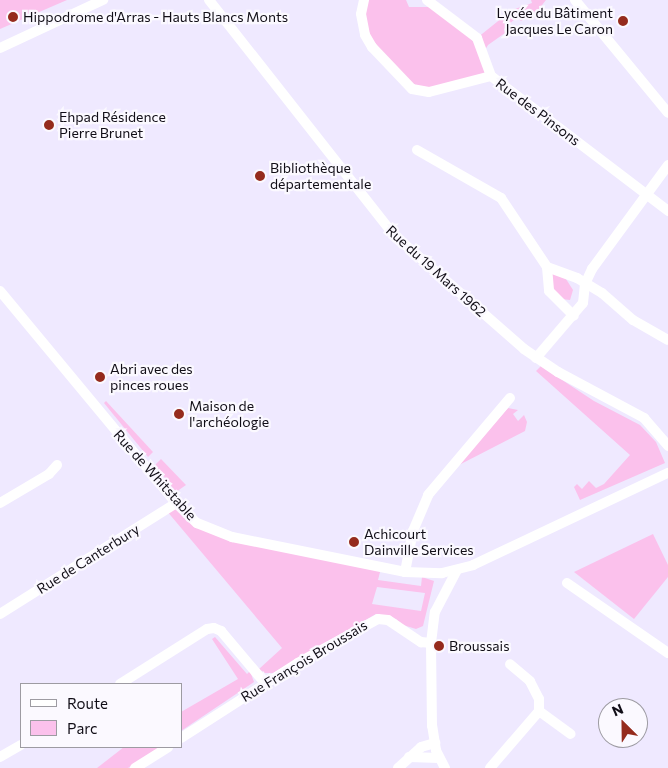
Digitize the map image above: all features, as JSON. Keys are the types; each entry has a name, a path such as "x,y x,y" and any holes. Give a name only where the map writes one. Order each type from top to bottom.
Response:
{"street":[{"path":"0,48 103,0"},
{"name":"Rue du 19 Mars 1962","path":"209,0 390,231 536,358 644,418 668,446"},
{"path":"364,0 361,14 365,35 372,47 412,89 421,93 449,88 491,76"},
{"name":"Rue des Pinsons","path":"426,0 476,38 491,76 668,211"},
{"path":"575,0 668,113"},
{"path":"417,150 501,198 547,267 548,291 574,316"},
{"path":"536,358 574,316 583,303 586,284 618,232 668,165"},
{"path":"547,267 602,293 640,325 667,340"},
{"name":"Rue de Whitstable","path":"0,291 176,503 197,522 232,537 405,572 457,570"},
{"path":"405,572 413,531 428,495 510,398"},
{"path":"0,503 49,474 57,465"},
{"path":"445,768 439,758 435,743 431,643 435,612 457,570 668,473"},
{"name":"Rue de Canterbury","path":"0,614 176,503"},
{"path":"567,583 668,653"},
{"name":"Rue François Broussais","path":"182,737 265,683 378,619 388,620 421,642 431,643"},
{"path":"122,683 207,629 214,628 221,631 265,683"},
{"path":"490,768 539,711 538,700 530,681 510,664"},
{"path":"539,711 570,734"},
{"path":"398,768 409,757 435,743"},
{"path":"2,754 20,745"},
{"path":"135,768 166,748"},
{"path":"409,757 439,758"}],"green space":[{"name":"Hippodrome d'Arras - Hauts Blancs Monts","path":"0,0 67,0 0,29"},
{"path":"364,0 406,0 409,7 434,7 477,38 512,10 532,3 531,0 546,0 535,14 521,21 517,17 504,29 505,33 488,45 482,55 491,76 421,93 365,35"},
{"path":"553,273 566,279 573,290 570,300 561,299 551,289 550,275"},
{"path":"541,366 594,401 640,425 656,442 665,463 580,500 574,487 577,484 582,489 589,481 596,488 604,484 630,455 536,371"},
{"path":"106,401 153,452 148,457 104,403"},
{"path":"508,408 518,410 513,414 518,421 524,415 527,422 525,431 457,466"},
{"path":"161,459 186,485 176,492 155,465"},
{"path":"176,503 217,532 381,568 378,580 421,586 422,577 434,581 423,626 416,629 403,625 396,619 376,614 273,673 265,673 259,669 282,648 166,510","holes":["377,587 425,593 421,611 372,604"]},
{"path":"653,534 668,565 668,577 634,619 574,572"},
{"path":"215,637 247,674 250,671 254,682 182,730 182,711 238,679 212,639"},
{"path":"123,748 158,748 128,768 97,768"}],"place":[{"name":"Hippodrome d'Arras - Hauts Blancs Monts","path":"13,17"},
{"name":"Lycée du Bâtiment Jacques Le Caron","path":"623,21"},
{"name":"Ehpad Résidence Pierre Brunet","path":"49,125"},
{"name":"Bibliothèque départementale","path":"260,176"},
{"name":"Abri avec des pinces roues","path":"100,377"},
{"name":"Maison de l'archéologie","path":"179,414"},
{"name":"Achicourt Dainville Services","path":"354,542"},
{"name":"Broussais","path":"439,646"}]}
